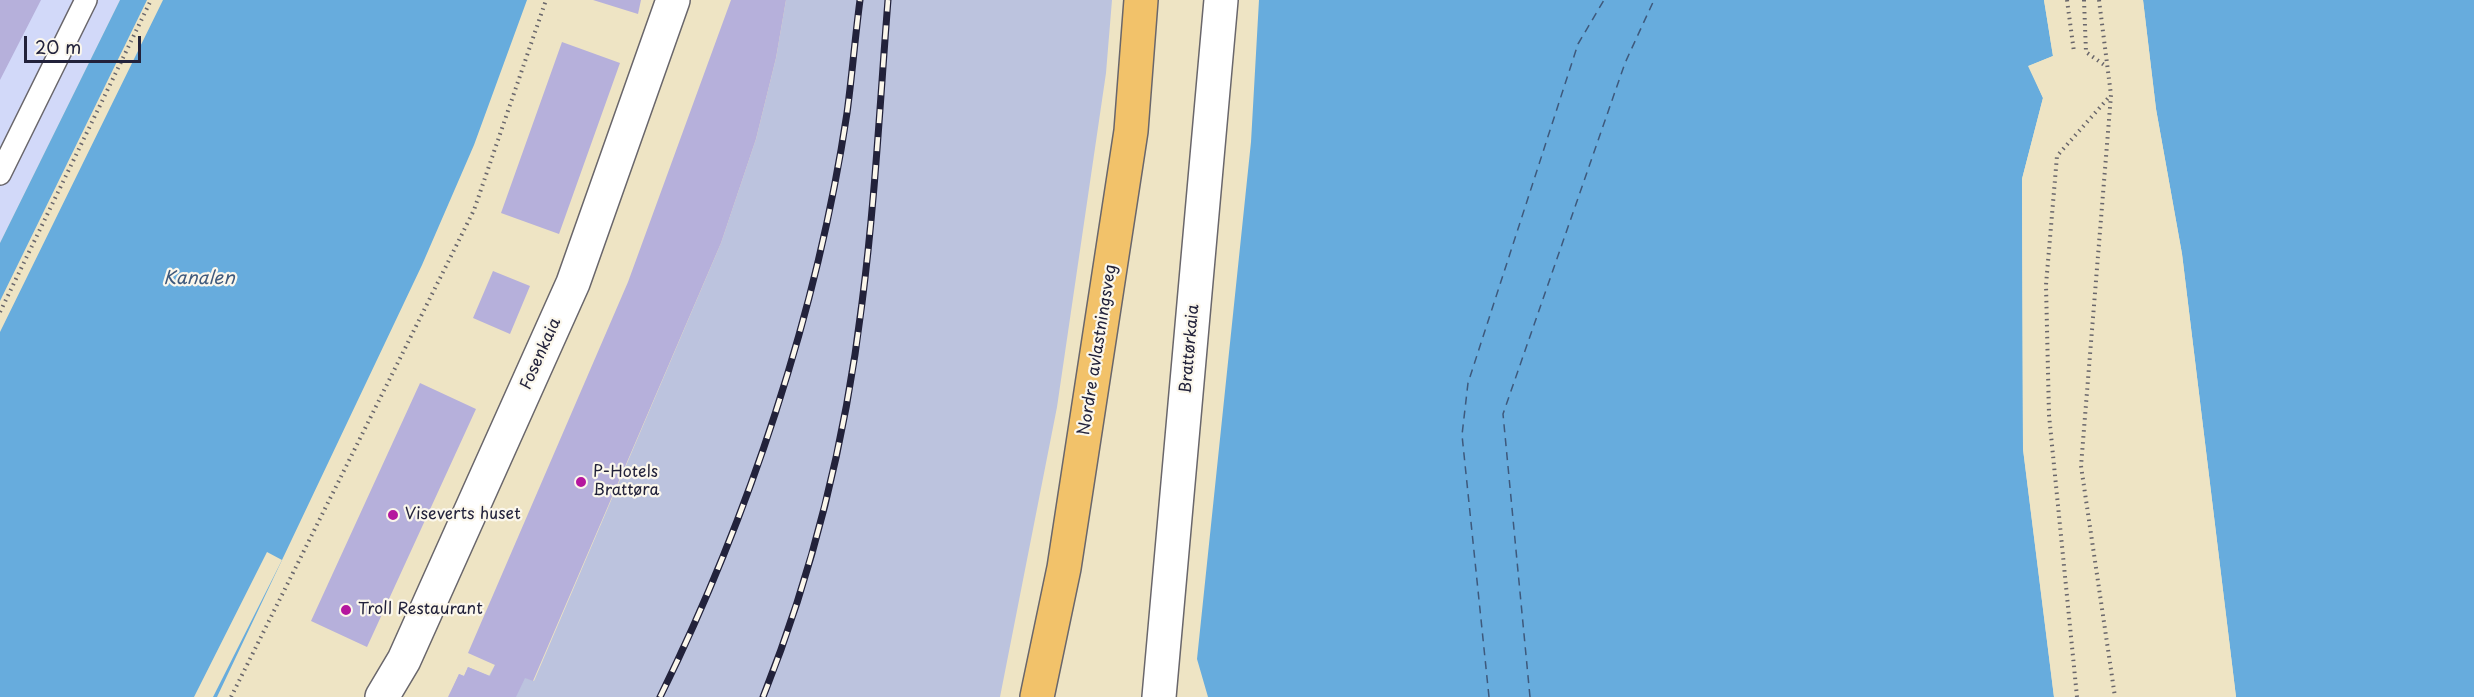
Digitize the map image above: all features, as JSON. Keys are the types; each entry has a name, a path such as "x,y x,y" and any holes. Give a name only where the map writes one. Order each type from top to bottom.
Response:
{"highway":[{"name":"Nordre avlastningsveg","path":"1037,697 1064,568 1131,131 1142,0"}],"street":[{"name":"Fosenkaia","path":"382,697 404,660 573,283 673,0"},
{"name":"Brattørkaia","path":"1159,697 1221,0"}],"lane":[{"path":"0,174 86,0"}],"path":[{"path":"0,312 151,0"},
{"path":"237,697 231,695 474,210 546,0"},
{"path":"2067,0 2074,52"},
{"path":"2084,0 2086,52 2107,67"},
{"path":"2099,0 2111,95 2082,466 2115,697"},
{"path":"2077,697 2049,415 2046,285 2056,156 2111,95"}],"shaded area":[{"path":"0,0 120,0 0,243"},
{"path":"786,0 1112,0 1106,73 1057,407 1000,697 449,697 459,674 464,676 468,667 489,676 495,665 534,681 721,243 756,139 776,58"}],"water":[{"name":"Kanalen","path":"120,0 527,0 474,145 422,265 217,697 0,697 0,243"},
{"path":"1259,0 2044,0 2053,56 2029,66 2043,98 2022,179 2023,449 2054,697 1208,697 1197,659 1251,142"},
{"path":"2143,0 2474,0 2474,697 2236,697 2182,254 2156,109"}],"pier":[{"path":"147,0 163,0 0,332 0,301"},
{"path":"2044,0 2047,0 2056,56 2032,67 2046,98 2025,179 2026,449 2057,697 2054,697 2023,449 2022,179 2043,98 2028,66 2053,56"},
{"path":"2140,0 2143,0 2156,109 2182,254 2236,697 2233,697 2179,255 2153,110"},
{"path":"267,552 282,560 213,697 194,697"}],"building":[{"path":"0,0 41,0 0,80"},
{"path":"593,0 641,0 638,14"},
{"name":"P-Hotels Brattøra","path":"731,0 786,0 776,58 756,139 721,243 533,681 525,678 516,697 448,697 459,674 464,676 468,667 490,676 495,665 468,653 628,282"},
{"path":"562,42 620,63 559,234 501,213"},
{"path":"493,271 530,286 510,334 473,318"},
{"name":"Viseverts huset","path":"420,383 476,409 367,647 311,621"}],"ferry route":[{"path":"1489,697 1462,435 1468,383 1578,44 1604,0"},
{"path":"1530,697 1503,414 1625,63 1654,0"}],"railway":[{"path":"660,697 723,558 776,412 798,338 818,263 834,188 847,113 860,0"},
{"path":"763,697 781,650 812,552 847,403 862,303 870,227 888,0"}],"place":[{"name":"P-Hotels Brattøra","path":"581,482"},
{"name":"Viseverts huset","path":"393,515"},
{"name":"Troll Restaurant","path":"346,610"}]}
